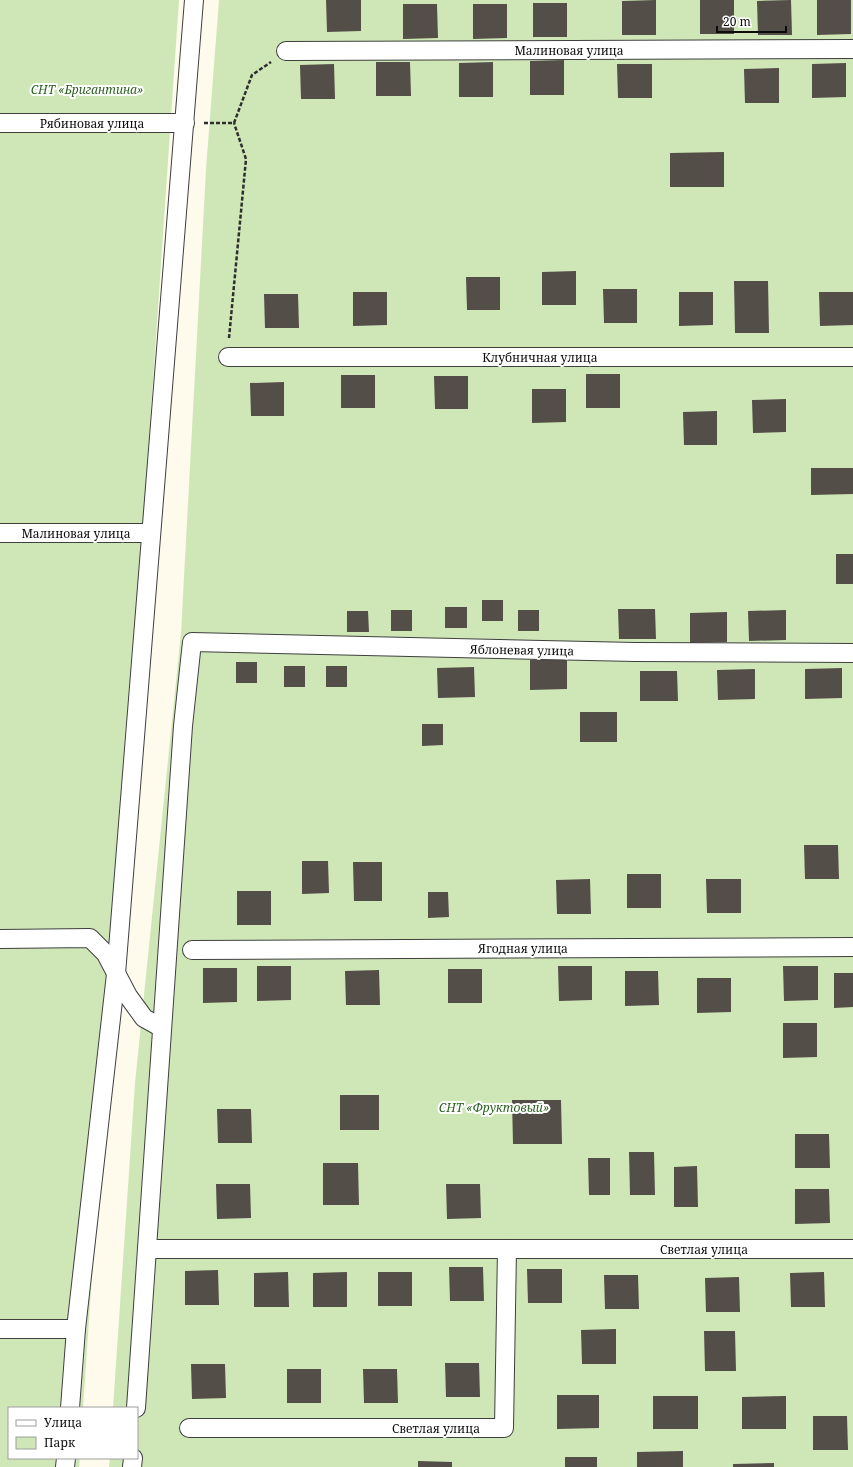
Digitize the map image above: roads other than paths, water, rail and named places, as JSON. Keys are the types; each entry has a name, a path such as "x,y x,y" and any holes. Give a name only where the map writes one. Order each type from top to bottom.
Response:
{"street":[{"path":"70,1407 76,1329 116,974 194,0"},
{"name":"Малиновая улица","path":"286,51 853,49"},
{"name":"Рябиновая улица","path":"0,123 184,123"},
{"name":"Клубничная улица","path":"228,357 853,357"},
{"name":"Малиновая улица","path":"0,533 152,533"},
{"name":"Яблоневая улица","path":"162,1028 183,726 192,642 636,652 853,653"},
{"path":"0,939 90,938 106,954 128,996 144,1018 162,1028 136,1407"},
{"name":"Ягодная улица","path":"192,950 853,947"},
{"name":"Светлая улица","path":"147,1249 853,1249"},
{"name":"Светлая улица","path":"189,1428 504,1428 507,1249"},
{"path":"0,1329 76,1329"}],"park label":[{"name":"СНТ «Бригантина»","path":"87,89"},
{"name":"СНТ «Фруктовый»","path":"494,1107"}]}
